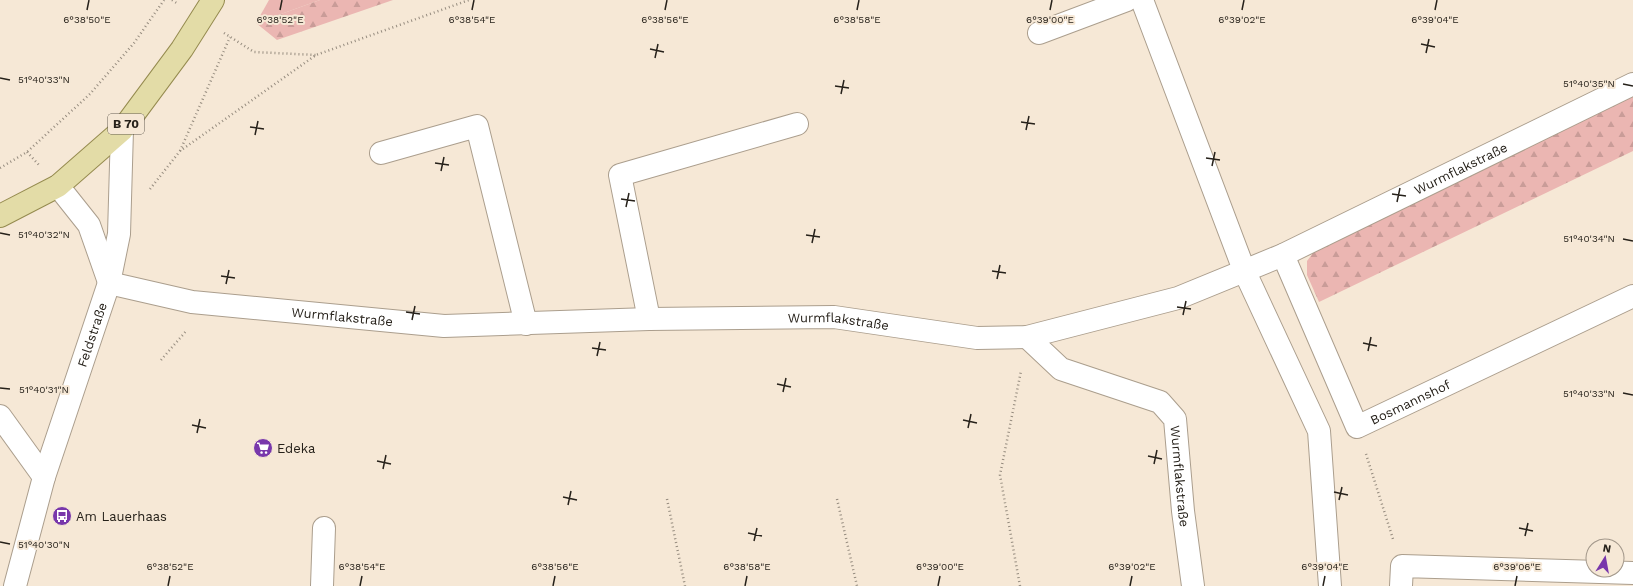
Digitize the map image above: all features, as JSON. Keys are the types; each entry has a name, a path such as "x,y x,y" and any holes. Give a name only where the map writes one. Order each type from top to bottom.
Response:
{"main road":[{"name":"B 70","path":"0,216 58,186 122,130 182,49 213,0"}],"street":[{"path":"1039,33 1127,0"},
{"path":"1142,0 1244,270 1318,431 1330,586"},
{"name":"Wurmflakstraße","path":"110,283 192,302 444,326 649,319 834,317 976,338 1027,337 1178,298 1283,254 1633,84"},
{"path":"649,319 620,175 797,124"},
{"path":"381,153 477,126 526,324"},
{"name":"Feldstraße","path":"15,586 44,477 110,283 119,234 122,130"},
{"path":"58,186 89,225 110,283"},
{"name":"Bosmannshof","path":"1283,254 1357,427 1633,296"},
{"name":"Wurmflakstraße","path":"1027,337 1061,369 1160,402 1175,419 1183,511 1193,586"},
{"path":"0,416 44,477"},
{"path":"322,586 324,528"},
{"path":"1402,576 1633,573"}],"path":[{"path":"0,168 27,152 90,94 134,43 164,0"},
{"path":"172,0 254,52 316,55"},
{"path":"180,151 316,55 469,0"},
{"path":"146,195 180,151 230,37"},
{"path":"161,360 189,328 192,302"},
{"path":"1020,586 1000,475 1027,337"},
{"path":"1357,427 1402,576"},
{"path":"667,499 685,586"},
{"path":"838,499 857,586"}],"green space":[{"path":"269,0 320,0 256,23"},
{"path":"320,0 393,0 277,40 256,23"},
{"path":"1633,96 1633,151 1319,302 1307,275 1307,261 1316,249"}],"place":[{"name":"Edeka","path":"263,448"},
{"name":"Am Lauerhaas","path":"62,516"}]}
